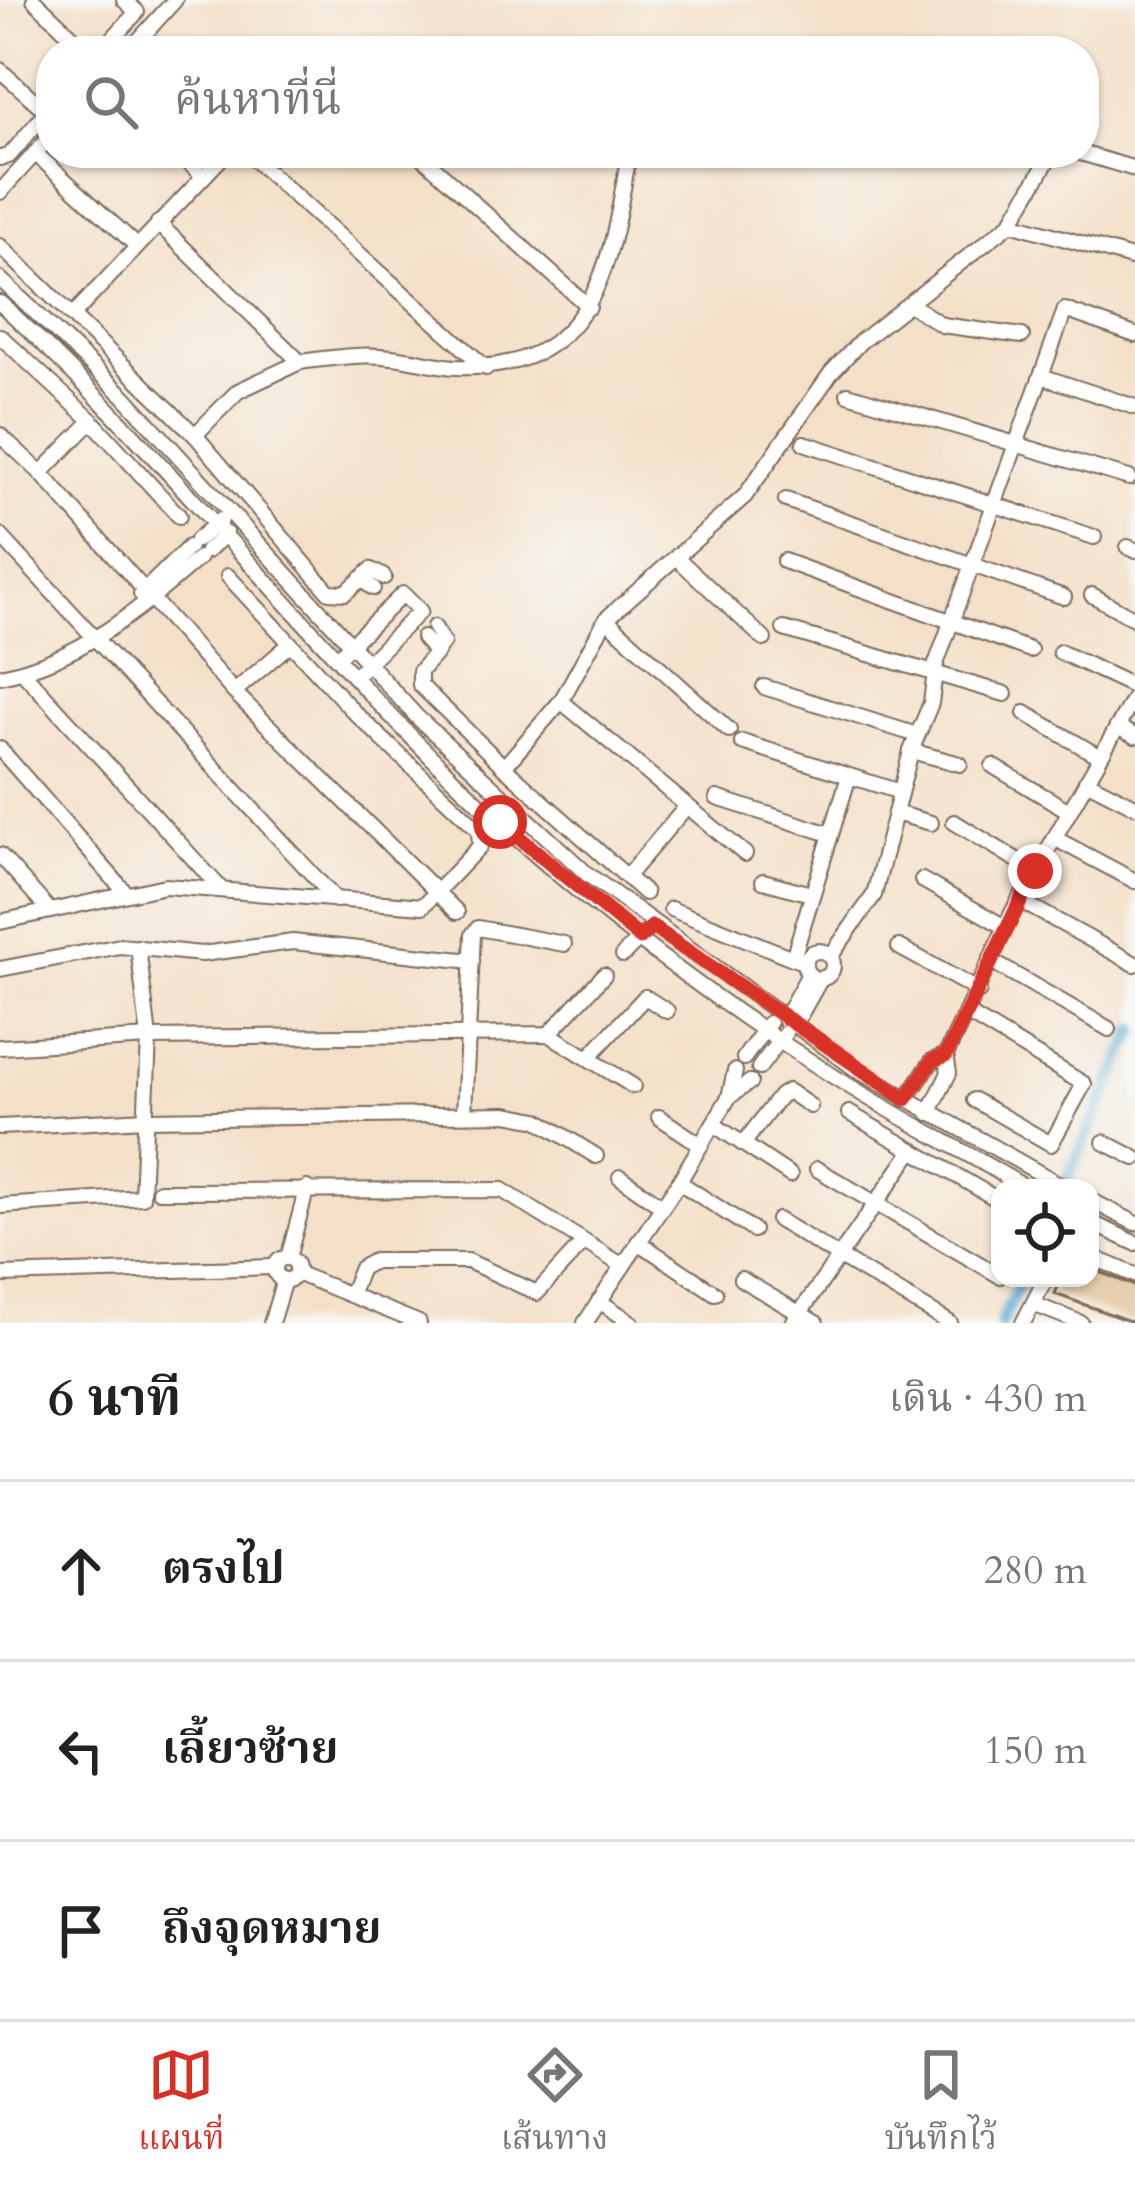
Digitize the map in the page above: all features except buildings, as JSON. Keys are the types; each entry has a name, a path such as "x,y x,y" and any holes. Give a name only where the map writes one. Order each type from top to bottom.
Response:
{"street":[{"path":"34,0 71,36"},
{"path":"115,36 142,6 124,0"},
{"path":"143,36 176,0"},
{"path":"0,70 36,99"},
{"path":"0,158 10,156 36,125"},
{"path":"0,191 35,153"},
{"path":"1099,158 1135,169"},
{"path":"51,168 137,246"},
{"path":"194,168 203,176"},
{"path":"74,315 211,168"},
{"path":"264,168 486,368"},
{"path":"435,168 589,308"},
{"path":"195,435 238,391 300,362 388,356 486,368 516,363 541,350 589,308 607,267 626,168"},
{"path":"504,767 560,701 606,619 629,593 678,559 745,496 830,373 860,342 1011,223 1043,168"},
{"path":"158,223 300,362"},
{"path":"1011,223 1135,259"},
{"path":"0,246 195,435 328,592 384,589 443,642 420,671 419,685 645,893"},
{"path":"0,278 124,396 348,646 477,776 646,932 928,1113 1048,1179"},
{"path":"0,303 111,410 334,661 467,792 765,1030 1011,1179"},
{"path":"911,305 942,325 1022,336"},
{"path":"671,909 807,968 832,970 830,956 874,895 911,751 932,703 934,673 1065,310 1135,335"},
{"path":"0,336 92,422 179,516"},
{"path":"1041,376 1135,407"},
{"path":"848,394 1129,478"},
{"path":"111,410 124,396"},
{"path":"40,473 92,422"},
{"path":"0,435 40,473 143,598 457,912"},
{"path":"804,443 1094,537"},
{"path":"786,500 1064,597"},
{"path":"0,676 93,641 235,517"},
{"path":"0,535 336,900"},
{"path":"678,559 764,639"},
{"path":"784,561 1030,650"},
{"path":"0,922 165,886 423,906 480,846 478,830 228,576"},
{"path":"334,661 384,589"},
{"path":"1092,595 1135,619"},
{"path":"606,619 729,730"},
{"path":"352,678 421,624"},
{"path":"784,629 1005,694"},
{"path":"234,692 290,644"},
{"path":"928,1113 949,1073 946,1055 1018,900 1135,692 1060,652"},
{"path":"23,671 220,889"},
{"path":"764,688 917,735"},
{"path":"560,701 746,854"},
{"path":"1025,713 1100,757"},
{"path":"1118,727 1135,736"},
{"path":"742,742 900,792"},
{"path":"0,749 126,892"},
{"path":"911,751 959,764"},
{"path":"993,766 1069,812"},
{"path":"807,968 812,894 849,776"},
{"path":"1086,782 1135,806"},
{"path":"717,798 830,834"},
{"path":"627,876 687,806"},
{"path":"895,813 932,823"},
{"path":"954,822 1035,871"},
{"path":"1054,838 1135,880"},
{"path":"0,855 50,911"},
{"path":"922,880 1005,927"},
{"path":"763,881 812,894"},
{"path":"1018,900 1135,964"},
{"path":"464,1113 464,1036 478,928 564,944"},
{"path":"623,955 646,932"},
{"path":"0,969 87,950 138,947 202,955 293,943 472,961"},
{"path":"0,1206 142,1197 149,1038 138,947"},
{"path":"898,947 979,991"},
{"path":"729,1096 754,1075 780,1040 814,952 830,956"},
{"path":"991,961 1109,1028"},
{"path":"549,1034 604,975"},
{"path":"589,1057 645,998 667,1011"},
{"path":"968,1014 1084,1084 1051,1144 974,1100"},
{"path":"585,1323 679,1181 729,1096 740,1065 765,1030 787,1020"},
{"path":"0,1047 149,1038 549,1034 633,1086"},
{"path":"906,1099 932,1061 946,1055"},
{"path":"743,1144 788,1091 810,1106"},
{"path":"0,1127 464,1113 538,1120 596,1156"},
{"path":"849,1113 991,1196"},
{"path":"659,1117 701,1144"},
{"path":"713,1124 790,1175"},
{"path":"1104,1142 1135,1158"},
{"path":"796,1318 913,1150"},
{"path":"817,1168 991,1271"},
{"path":"620,1177 662,1206"},
{"path":"679,1181 753,1230"},
{"path":"271,1323 307,1189"},
{"path":"159,1191 502,1190 622,1266"},
{"path":"1099,1204 1134,1222 1131,1241 1099,1226"},
{"path":"778,1220 950,1323"},
{"path":"638,1242 715,1293"},
{"path":"350,1295 366,1262 395,1260 480,1264 537,1293 583,1244"},
{"path":"1099,1260 1135,1275"},
{"path":"0,1275 285,1273 419,1323"},
{"path":"741,1279 796,1318 816,1323"},
{"path":"1023,1323 1042,1287"},
{"path":"599,1301 632,1323"},
{"path":"1033,1304 1081,1323"}],"waterway":[{"path":"1067,1179 1135,1030"},
{"path":"1001,1323 1018,1287"}],"route":[{"path":"500,822 640,938 652,927 906,1099 932,1061 946,1055 1035,871"}]}
